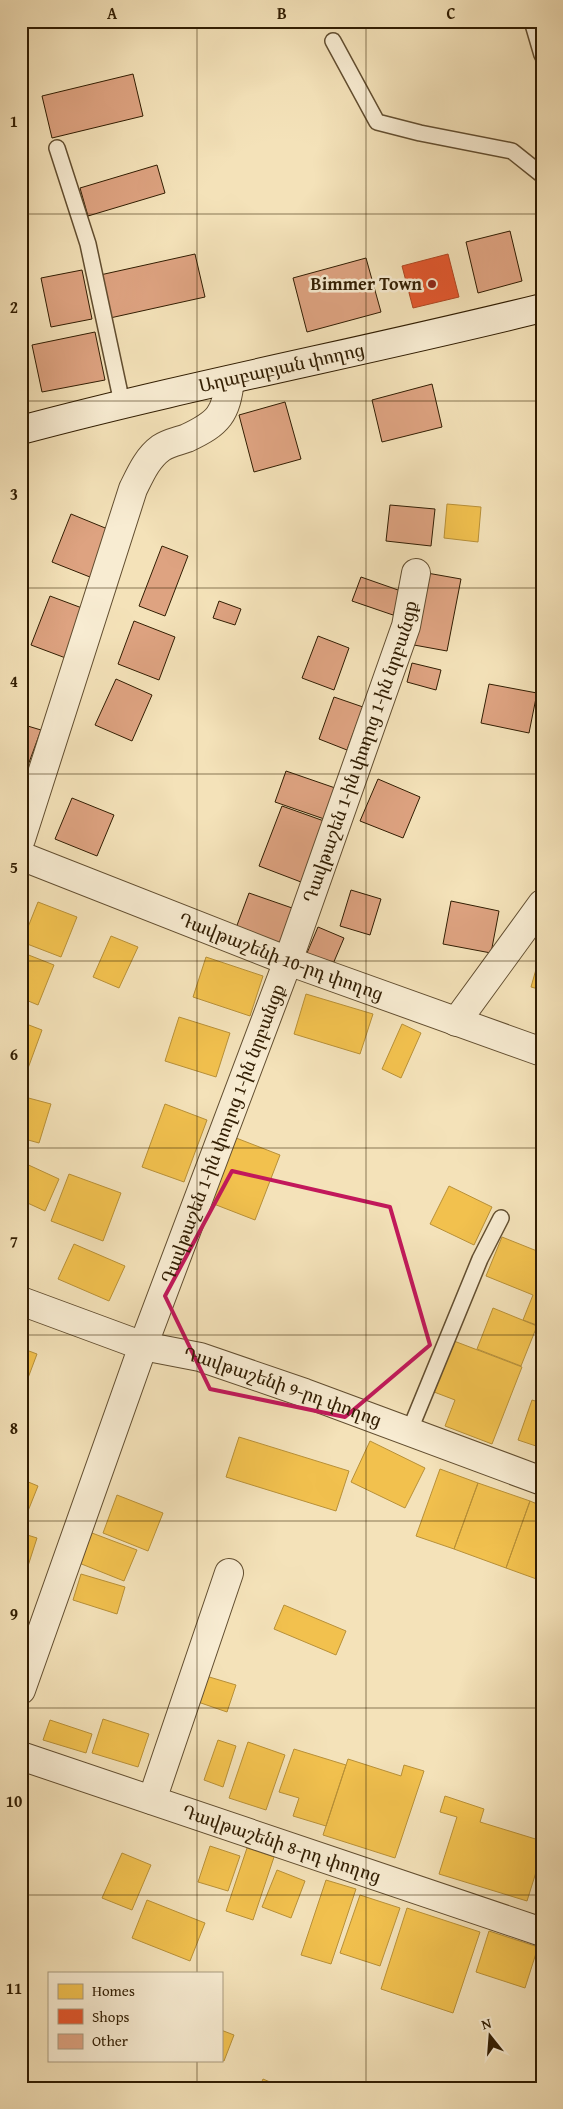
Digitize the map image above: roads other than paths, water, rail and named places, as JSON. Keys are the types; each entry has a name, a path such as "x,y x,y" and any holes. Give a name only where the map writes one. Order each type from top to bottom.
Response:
{"street":[{"name":"Աղաբաբյան փողոց","path":"21,430 122,403 542,308"},
{"path":"21,839 133,489 145,465 162,448 189,437 222,416 228,404 230,380"},
{"name":"Դավթաշեն 1-ին փողոց 1-ին նրբանցք","path":"21,1690 143,1346 288,961 406,626 416,573"},
{"name":"Դավթաշենի 10-րդ փողոց","path":"21,856 288,961 542,1052"},
{"path":"456,1022 542,904"},
{"name":"Դավթաշենի 9-րդ փողոց","path":"21,1301 143,1346 200,1357 542,1481"},
{"path":"152,1800 229,1573"},
{"name":"Դավթաշենի 8-րդ փողոց","path":"21,1756 542,1932"}],"lane":[{"path":"532,21 541,52"},
{"path":"333,42 377,122 420,133 512,151 542,175"},
{"path":"57,148 88,244 122,403"},
{"path":"409,1432 473,1276 501,1218"}],"place":[{"name":"Bimmer Town","path":"432,284"}]}
